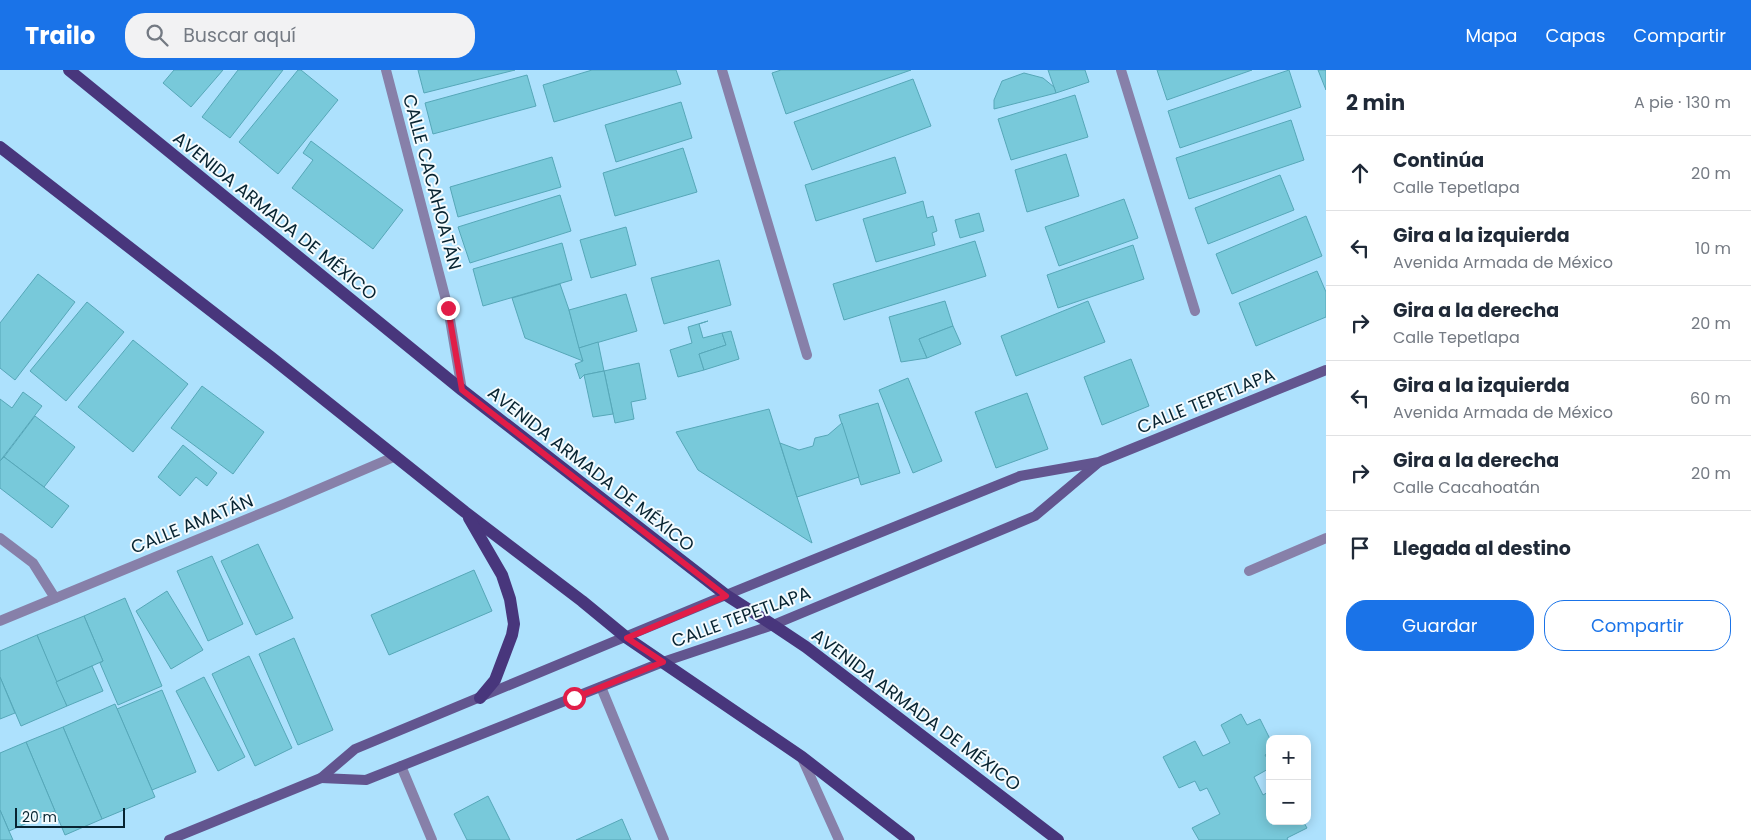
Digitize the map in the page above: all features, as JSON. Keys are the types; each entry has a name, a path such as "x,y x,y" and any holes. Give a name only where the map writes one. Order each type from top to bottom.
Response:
{"main road":[{"name":"AVENIDA ARMADA DE MÉXICO","path":"69,70 462,390 726,596 814,653 1058,840"},
{"path":"0,147 627,638 802,757 910,840"},
{"path":"465,512 502,575 510,599 514,624 512,635 495,680 480,698"}],"street":[{"name":"CALLE CACAHOATÁN","path":"386,70 448,308 462,390"},
{"path":"722,70 807,356"},
{"path":"1121,70 1195,312"},
{"name":"CALLE TEPETLAPA","path":"169,840 191,836 321,778 355,749 1020,476 1099,462 1326,370"},
{"name":"CALLE AMATÁN","path":"0,621 396,456"},
{"name":"CALLE TEPETLAPA","path":"321,778 366,780 663,662 773,625 1035,516 1099,462"},
{"path":"0,538 33,563 55,598"},
{"path":"1249,571 1326,538"},
{"path":"601,687 664,840"},
{"path":"802,757 839,840"},
{"path":"401,766 432,840"}],"building":[{"path":"174,70 223,70 191,107 163,83"},
{"path":"238,70 283,70 230,138 202,117"},
{"path":"298,70 301,70 338,100 278,174 239,142"},
{"path":"418,70 515,70 424,93"},
{"path":"592,70 676,70 681,84 554,122 543,85"},
{"path":"781,70 911,70 786,114 772,73"},
{"path":"1048,70 1085,70 1089,82 1056,93"},
{"path":"1157,70 1252,70 1167,100"},
{"path":"1289,70 1301,107 1180,148 1168,111"},
{"path":"1318,70 1326,70 1326,90"},
{"path":"1024,73 1043,78 1054,87 1056,93 994,109 994,100 1002,81"},
{"path":"527,75 536,106 433,134 425,103"},
{"path":"913,79 931,126 812,170 794,122"},
{"path":"1075,95 1088,137 1011,160 998,119"},
{"path":"681,102 692,138 616,162 605,125"},
{"path":"1291,120 1304,160 1189,199 1176,158"},
{"path":"311,141 403,210 373,249 292,188 313,160 303,153"},
{"path":"683,148 697,192 615,216 603,173"},
{"path":"1066,154 1079,196 1027,212 1015,170"},
{"path":"552,157 561,187 458,217 450,187"},
{"path":"895,157 906,193 816,221 805,185"},
{"path":"1280,175 1294,210 1208,244 1195,208"},
{"path":"560,195 571,231 470,263 458,227"},
{"path":"1124,199 1138,238 1059,266 1045,227"},
{"path":"923,201 927,218 933,216 937,231 932,233 935,245 876,262 863,219"},
{"path":"979,213 984,231 960,238 955,220"},
{"path":"1306,216 1322,256 1232,294 1216,254"},
{"path":"626,227 636,265 591,278 580,240"},
{"path":"975,241 986,276 844,320 833,284"},
{"path":"562,243 572,280 483,306 473,269"},
{"path":"1133,245 1144,279 1058,308 1047,275"},
{"path":"719,260 731,305 664,324 651,278"},
{"path":"1317,271 1326,292 1326,317 1256,346 1239,303"},
{"path":"38,274 75,302 15,380 0,368 0,323"},
{"path":"560,284 583,361 525,338 512,298"},
{"path":"626,294 637,331 579,348 569,310"},
{"path":"945,301 953,326 919,339 927,358 901,362 889,317"},
{"path":"1088,301 1105,342 1016,376 1001,336"},
{"path":"87,302 124,332 66,401 30,371"},
{"path":"708,321 699,324 703,338 722,333 726,345 699,354 704,370 678,377 670,350 692,343 688,327"},
{"path":"953,326 961,344 927,358 919,339"},
{"path":"731,331 739,359 704,370 699,354 726,345 722,333"},
{"path":"133,340 188,384 133,452 78,407"},
{"path":"598,342 604,371 584,375 580,379 575,364 583,361 579,348"},
{"path":"1131,359 1149,406 1102,425 1084,377"},
{"path":"639,363 646,399 631,402 634,419 615,423 604,371"},
{"path":"604,371 613,414 593,417 584,375"},
{"path":"908,378 942,461 913,473 879,390"},
{"path":"202,386 264,432 233,474 171,428"},
{"path":"23,392 42,406 0,461 0,399 12,408"},
{"path":"1027,393 1048,449 996,468 975,412"},
{"path":"878,403 900,473 861,485 839,415"},
{"path":"769,409 812,543 698,470 676,432"},
{"path":"35,416 75,447 44,487 4,457"},
{"path":"842,423 859,477 797,497 780,443 799,450 813,446 815,438 828,435"},
{"path":"183,445 217,473 207,486 196,477 180,496 158,477"},
{"path":"4,457 69,506 52,528 0,488 0,461"},
{"path":"258,544 293,618 256,635 221,561"},
{"path":"212,556 243,624 208,641 177,571"},
{"path":"474,570 492,611 389,655 371,615"},
{"path":"167,591 203,650 171,669 136,611"},
{"path":"125,598 162,686 118,705 100,663 103,661 84,616"},
{"path":"84,616 103,661 56,682 37,635"},
{"path":"37,635 67,706 21,726 0,677 0,651"},
{"path":"294,638 333,730 298,745 259,654"},
{"path":"249,656 292,748 255,766 212,674"},
{"path":"92,666 103,691 67,706 56,682"},
{"path":"0,677 15,713 0,719"},
{"path":"204,677 245,757 218,771 176,691"},
{"path":"162,690 196,772 152,790 117,709"},
{"path":"115,704 155,797 102,819 63,727"},
{"path":"1241,714 1247,725 1260,719 1268,735 1266,735 1266,770 1254,777 1263,795 1266,793 1266,825 1305,825 1307,828 1287,838 1288,840 1199,840 1192,828 1220,814 1207,788 1200,791 1195,781 1179,788 1163,757 1195,741 1203,756 1230,743 1221,725"},
{"path":"63,727 102,819 65,835 26,742"},
{"path":"26,742 55,811 9,831 0,810 0,753"},
{"path":"488,796 510,840 467,840 454,814"},
{"path":"0,810 9,831 13,840 0,840"},
{"path":"622,819 631,840 576,840"}],"route":[{"path":"448,308 462,390 726,596 627,638 663,662 574,698"}]}
